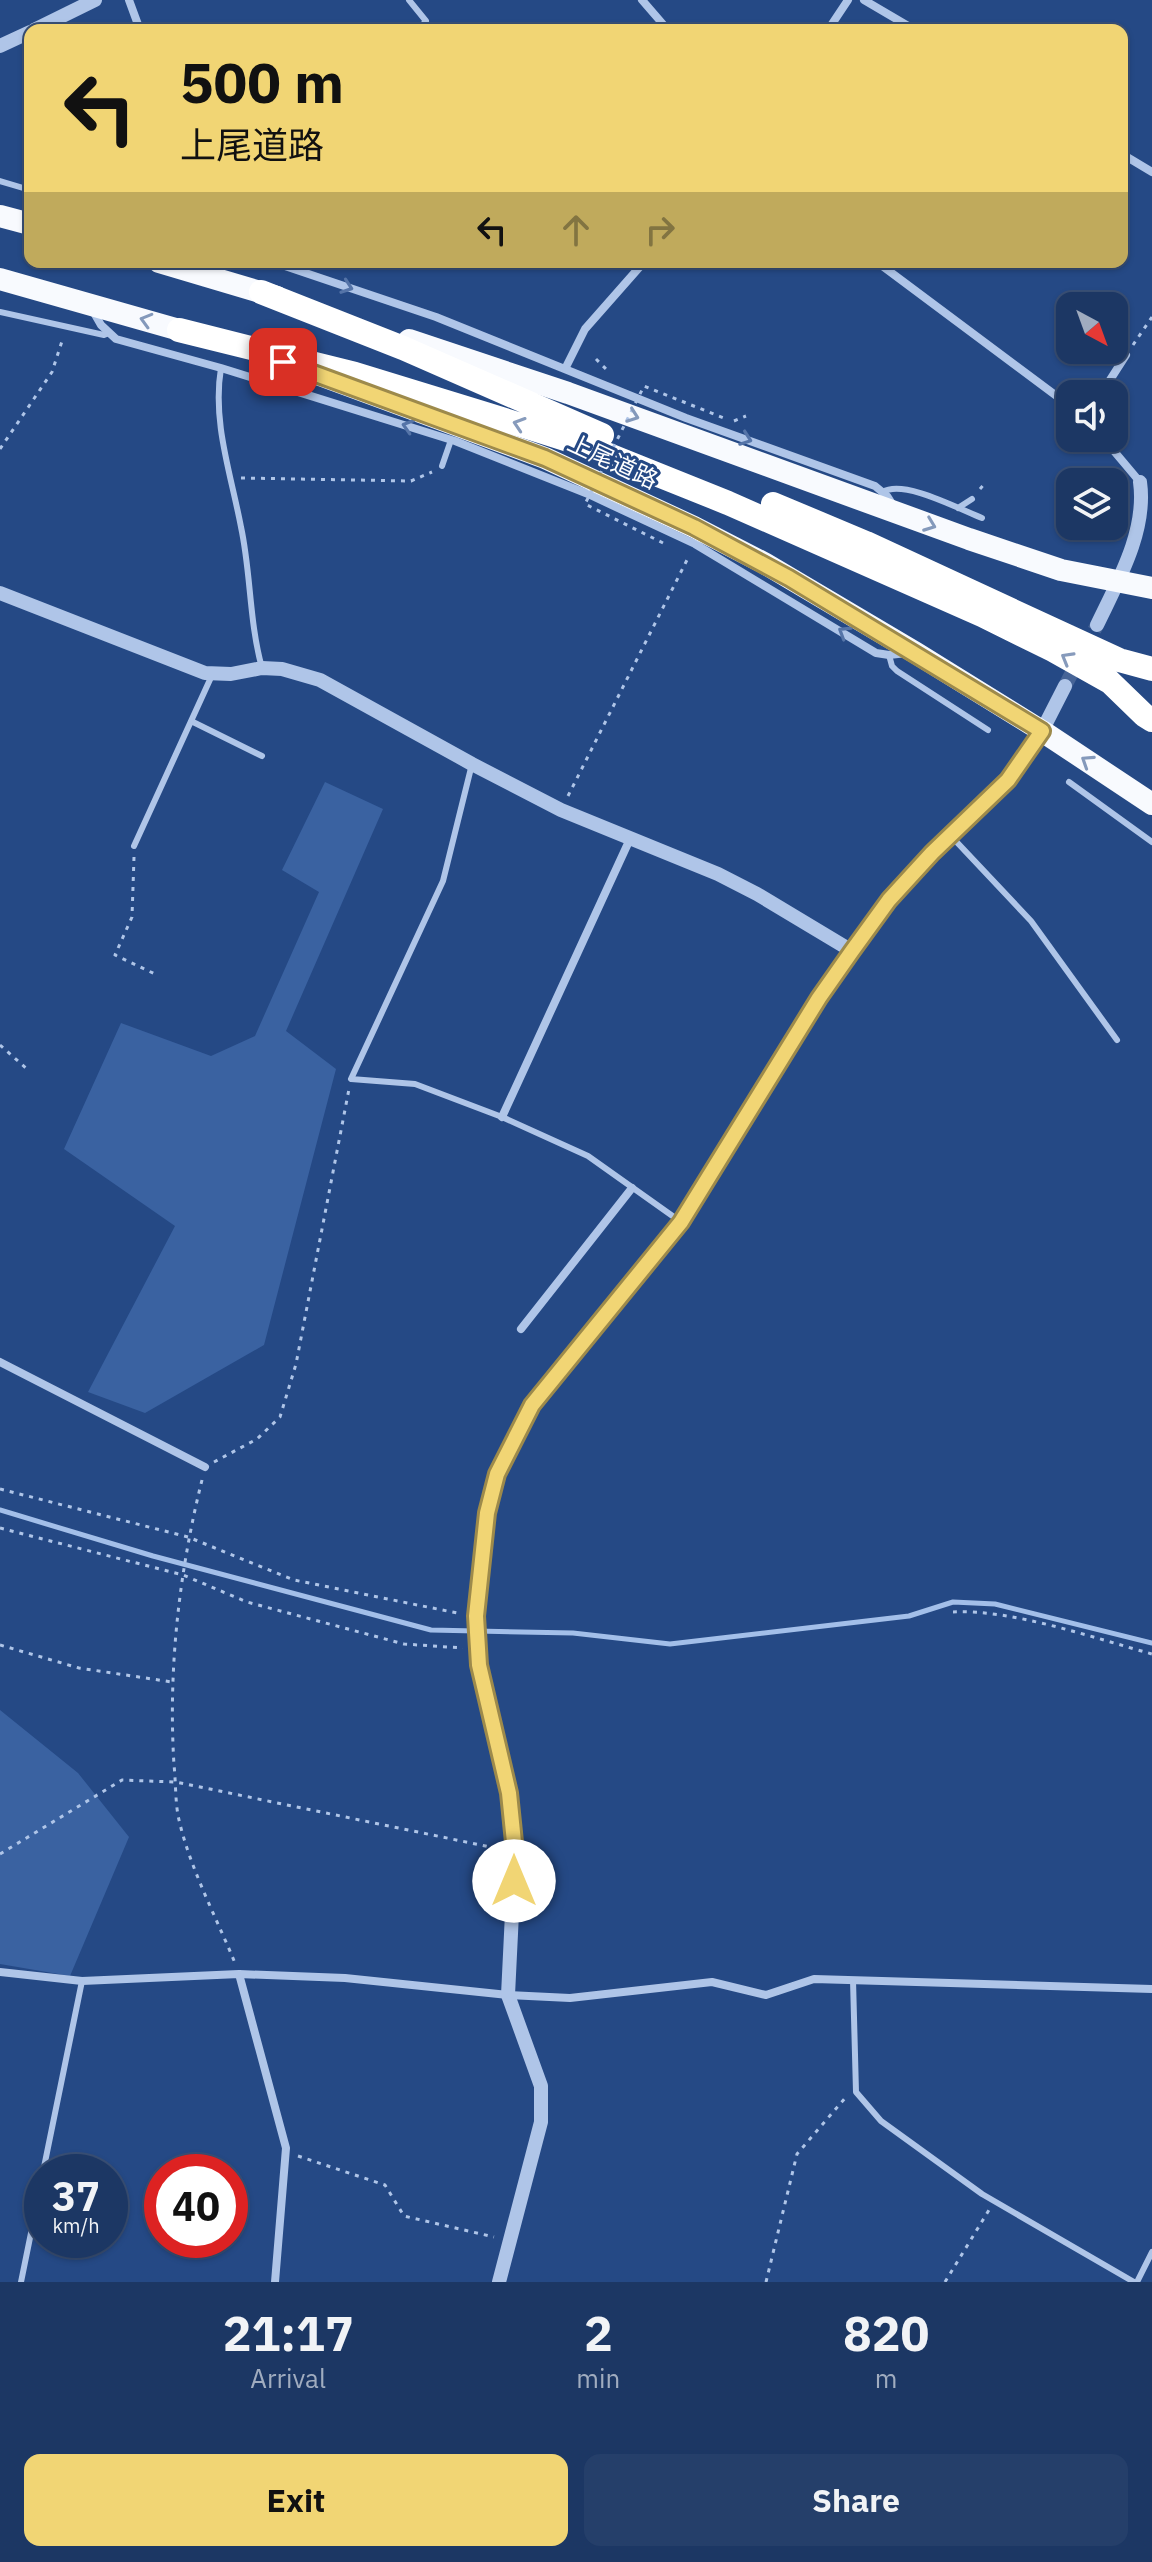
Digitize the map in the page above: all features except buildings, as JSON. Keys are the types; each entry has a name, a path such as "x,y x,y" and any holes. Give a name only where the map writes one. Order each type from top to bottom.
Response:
{"highway":[{"path":"1,217 24,223"},
{"name":"上尾道路","path":"179,268 568,393 1061,570 1152,588"},
{"name":"上尾道路","path":"0,279 179,330 375,395 545,458 764,563 1042,731 1152,804"},
{"path":"261,292 403,348 572,424 866,543 1119,660 1152,669"},
{"path":"179,330 355,374 507,420 581,444 714,497 909,582 1053,650 1110,682 1152,720"}],"street":[{"path":"46,24 95,0"},
{"path":"129,0 138,24"},
{"path":"642,0 663,24"},
{"path":"832,24 848,0"},
{"path":"864,0 905,24"},
{"path":"0,46 24,35"},
{"path":"1128,158 1152,172"},
{"path":"291,268 436,317 686,418 875,486 883,492 896,512"},
{"path":"565,369 585,329 639,268"},
{"path":"885,268 1056,396"},
{"path":"88,304 101,325 116,339 221,368 451,440 588,494 695,544 876,653 916,653"},
{"path":"1097,625 1118,582 1148,501 1140,482 1115,452"},
{"path":"0,593 183,666 231,674 262,668 282,669 320,680 561,810 731,881 852,951"},
{"path":"499,2282 541,2122 541,2086 508,1995 515,1852 509,1793 479,1665 476,1616 487,1513 497,1474 532,1405 681,1222 819,998 852,951 889,900 932,853 1008,780 1042,731 1065,686"},
{"path":"502,1117 630,839"},
{"path":"521,1329 632,1188"},
{"path":"0,1362 205,1467"},
{"path":"0,1972 82,1981 239,1974 345,1978 508,1995 570,1998 712,1982 766,1995 814,1979 1152,1989"},
{"path":"239,1974 286,2151 275,2282"}],"lane":[{"path":"409,0 426,21 423,24"},
{"path":"0,181 24,188"},
{"path":"0,312 104,335 109,333"},
{"path":"221,368 218,383 223,453 242,529 250,607 262,668"},
{"path":"442,466 451,440"},
{"path":"883,492 889,488 907,489 982,518"},
{"path":"958,508 972,499"},
{"path":"889,655 897,671 988,730"},
{"path":"134,846 213,673"},
{"path":"191,721 262,756"},
{"path":"472,764 443,881 351,1079 415,1084 502,1117 588,1156 681,1222"},
{"path":"1069,782 1152,842"},
{"path":"951,836 1031,921 1117,1040"},
{"path":"853,1980 856,2092 881,2121 994,2201 1135,2282 1152,2252"},
{"path":"47,2154 82,1981"},
{"path":"21,2282 26,2258"}],"path":[{"path":"1128,352 1152,317"},
{"path":"0,449 52,372 67,327"},
{"path":"596,359 609,372"},
{"path":"671,549 585,504 644,386 733,422 746,416"},
{"path":"229,478 411,481 442,466"},
{"path":"561,810 695,544"},
{"path":"134,846 132,917 115,955 157,975"},
{"path":"0,1045 27,1069"},
{"path":"239,1974 178,1818 172,1682 183,1575 188,1537 205,1467 257,1439 280,1417 296,1364 351,1079"},
{"path":"0,1489 188,1537 294,1580 476,1616"},
{"path":"0,1528 183,1575 247,1602 404,1644 478,1649"},
{"path":"953,1612 970,1611 1022,1620 1152,1654"},
{"path":"0,1645 79,1668 172,1682"},
{"path":"0,1854 122,1780 176,1782 515,1852"},
{"path":"766,2282 797,2154 856,2085"},
{"path":"286,2151 385,2185 404,2216 510,2241"},
{"path":"945,2282 994,2201"}],"shaded area":[{"path":"325,782 383,809 286,1031 336,1069 264,1345 145,1413 88,1392 175,1226 64,1149 121,1023 211,1056 255,1036 319,892 282,870"},
{"path":"0,1710 78,1773 129,1837 70,1976 0,1964"}],"waterway":[{"path":"0,1510 153,1556 431,1630 573,1633 670,1644 909,1616 953,1602 995,1604 1152,1643"}],"tunnel":[{"path":"1065,686 1097,625"}],"route":[{"path":"283,362 545,458 694,527 764,563 1042,731 1008,780 932,853 889,900 819,998 681,1222 532,1405 497,1474 487,1513 476,1616 479,1665 509,1793 515,1852 514,1881"}]}
